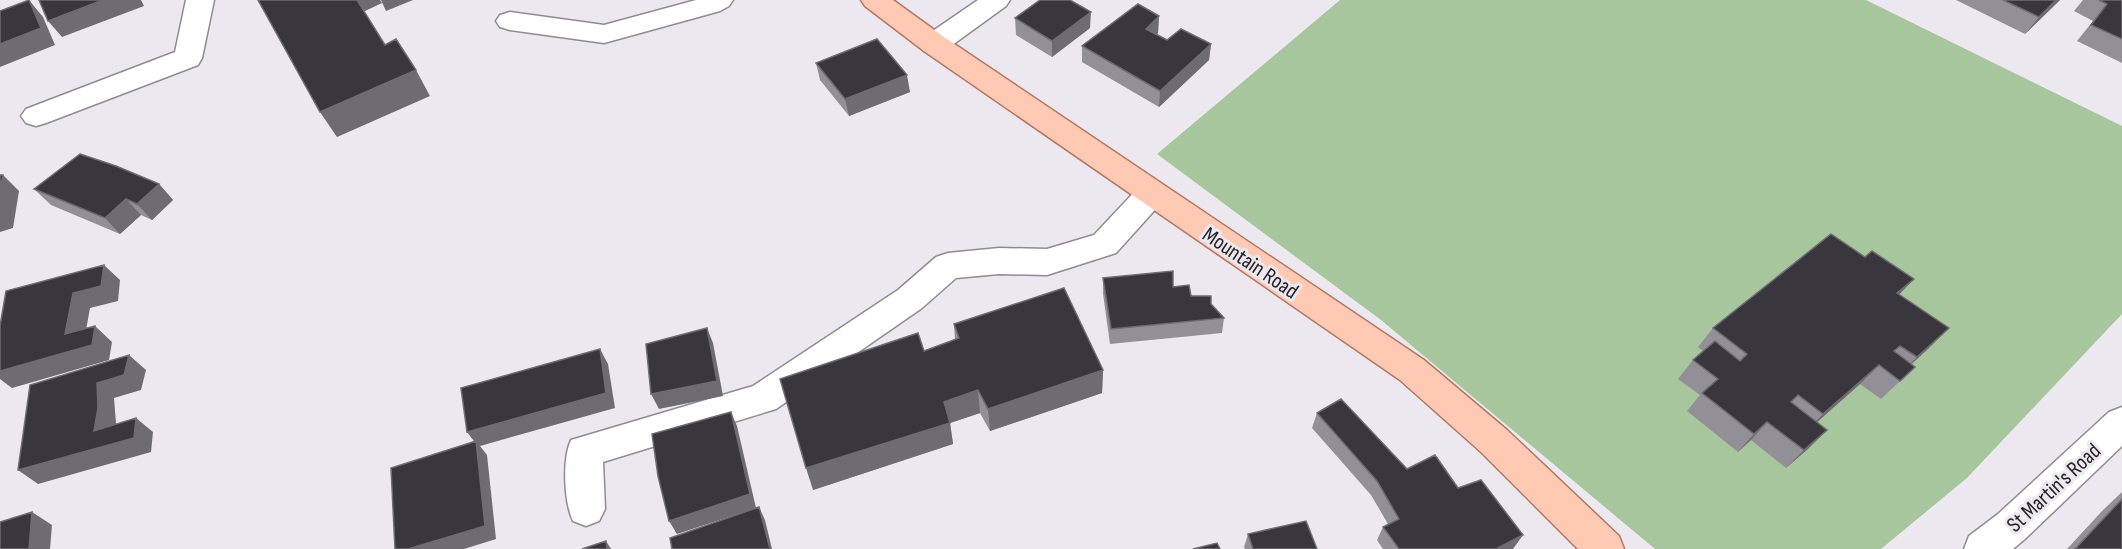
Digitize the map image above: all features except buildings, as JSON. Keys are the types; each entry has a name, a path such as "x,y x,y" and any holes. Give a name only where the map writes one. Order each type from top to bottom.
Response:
{"main road":[{"name":"Mountain Road","path":"875,0 934,44 1151,194 1412,370 1494,441 1605,549"}],"street":[{"path":"36,116 188,58 200,0"},
{"path":"510,21 604,34 710,5 719,0"},
{"path":"934,44 996,0"},
{"path":"586,509 584,451 763,398 910,299 948,266 999,261 1047,262 1105,244 1151,194"},
{"name":"St Martin's Road","path":"1983,549 2012,526 2122,423"}],"green space":[{"path":"1340,0 1866,0 2122,126 2122,314 1967,478 1881,549 1655,549 1381,320 1157,154"}]}
